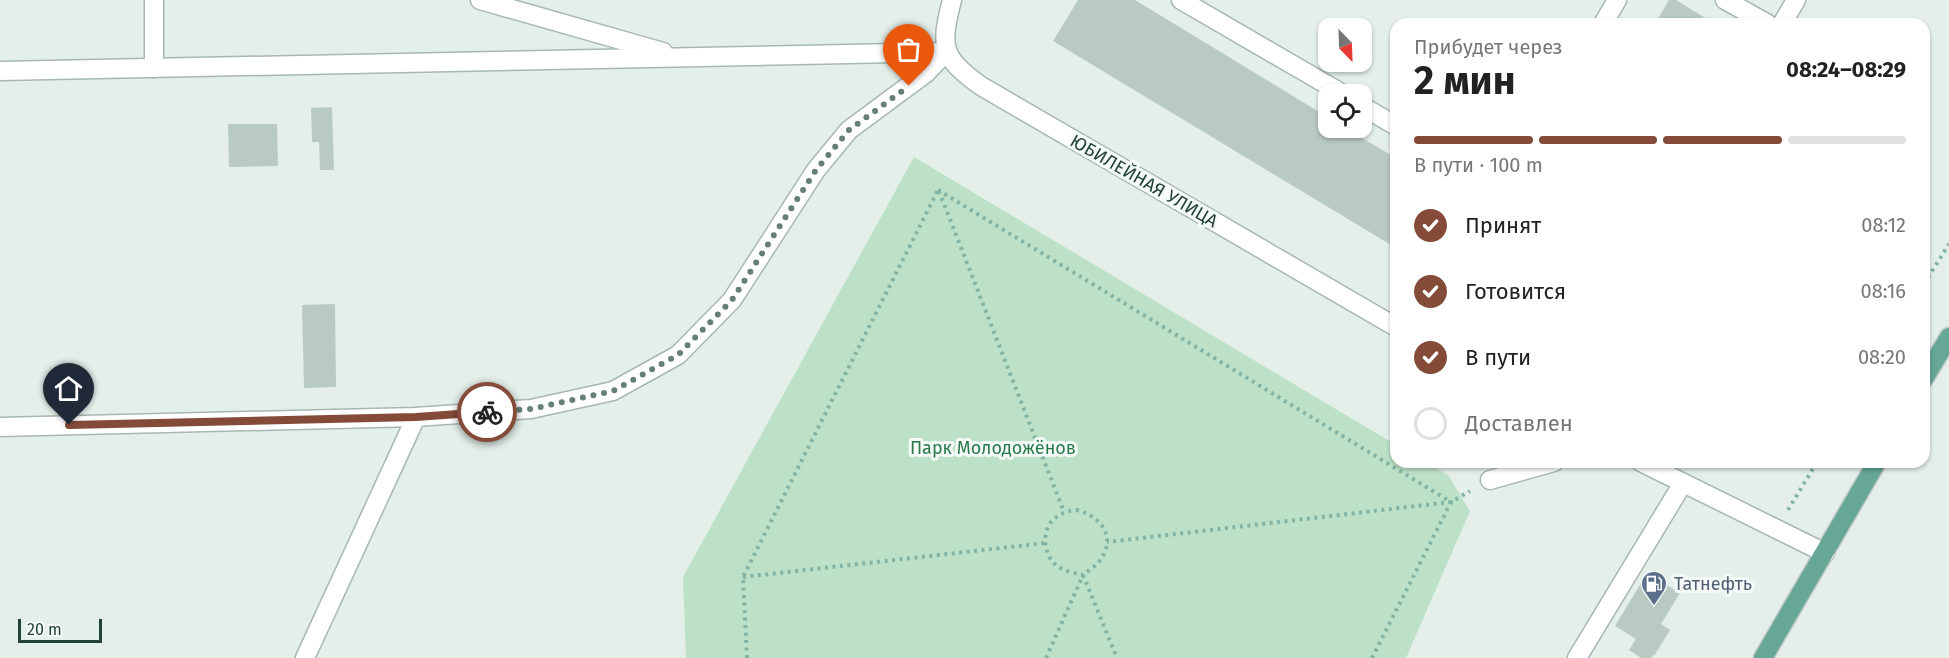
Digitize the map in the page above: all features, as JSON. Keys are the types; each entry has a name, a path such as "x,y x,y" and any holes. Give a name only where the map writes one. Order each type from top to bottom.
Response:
{"main road":[{"path":"1930,369 1949,337"},
{"path":"1763,658 1874,468"}],"street":[{"path":"154,0 154,68"},
{"path":"480,0 681,57"},
{"path":"0,427 416,417 531,409 613,391 678,355 732,300 816,170 849,130 926,73 946,52 945,27 952,0"},
{"path":"1181,0 1208,7 1327,84"},
{"path":"1606,18 1617,0"},
{"path":"1725,0 1757,18"},
{"path":"1786,18 1796,0"},
{"path":"0,71 946,52"},
{"name":"ЮБИЛЕЙНАЯ УЛИЦА","path":"946,52 960,71 981,86 1390,324"},
{"path":"1372,112 1390,122"},
{"path":"305,658 416,417"},
{"path":"1490,480 1533,468"},
{"path":"1653,468 1825,553"},
{"path":"1578,658 1683,483"}],"path":[{"path":"938,190 1390,465"},
{"path":"938,190 1064,512"},
{"path":"747,658 743,577 938,190"},
{"path":"1930,274 1949,244"},
{"path":"1395,468 1451,502"},
{"path":"1777,529 1813,468"},
{"path":"1107,542 1451,502 1490,480"},
{"path":"1372,658 1451,502"},
{"path":"1046,658 1083,575 1100,561 1107,542 1105,531 1099,520 1089,513 1076,510 1064,512 1053,519 1046,530 1045,543 1048,556 1057,566 1083,575"},
{"path":"743,577 1045,543"},
{"path":"1083,575 1117,658"}],"green space":[{"name":"Парк Молодожёнов","path":"914,157 1390,441 1390,468 1436,468 1448,475 1470,511 1406,658 686,658 683,577"}],"building":[{"path":"1078,0 1135,0 1318,111 1318,138 1362,138 1390,154 1390,244 1053,41"},
{"path":"1669,0 1676,0 1705,18 1658,18"},
{"path":"332,107 334,170 320,170 319,142 312,142 311,108"},
{"path":"228,124 277,124 278,166 229,167"},
{"path":"335,304 336,387 304,388 302,305"},
{"path":"1647,573 1680,593 1661,624 1670,630 1654,656 1641,658 1629,650 1636,639 1615,626"}],"way so far":[{"path":"487,412 531,409 613,391 678,355 732,300 816,170 849,130 909,86"}],"place":[{"name":"Татнефть","path":"1654,607"}],"route":[{"path":"69,425 416,417 487,412"}]}
